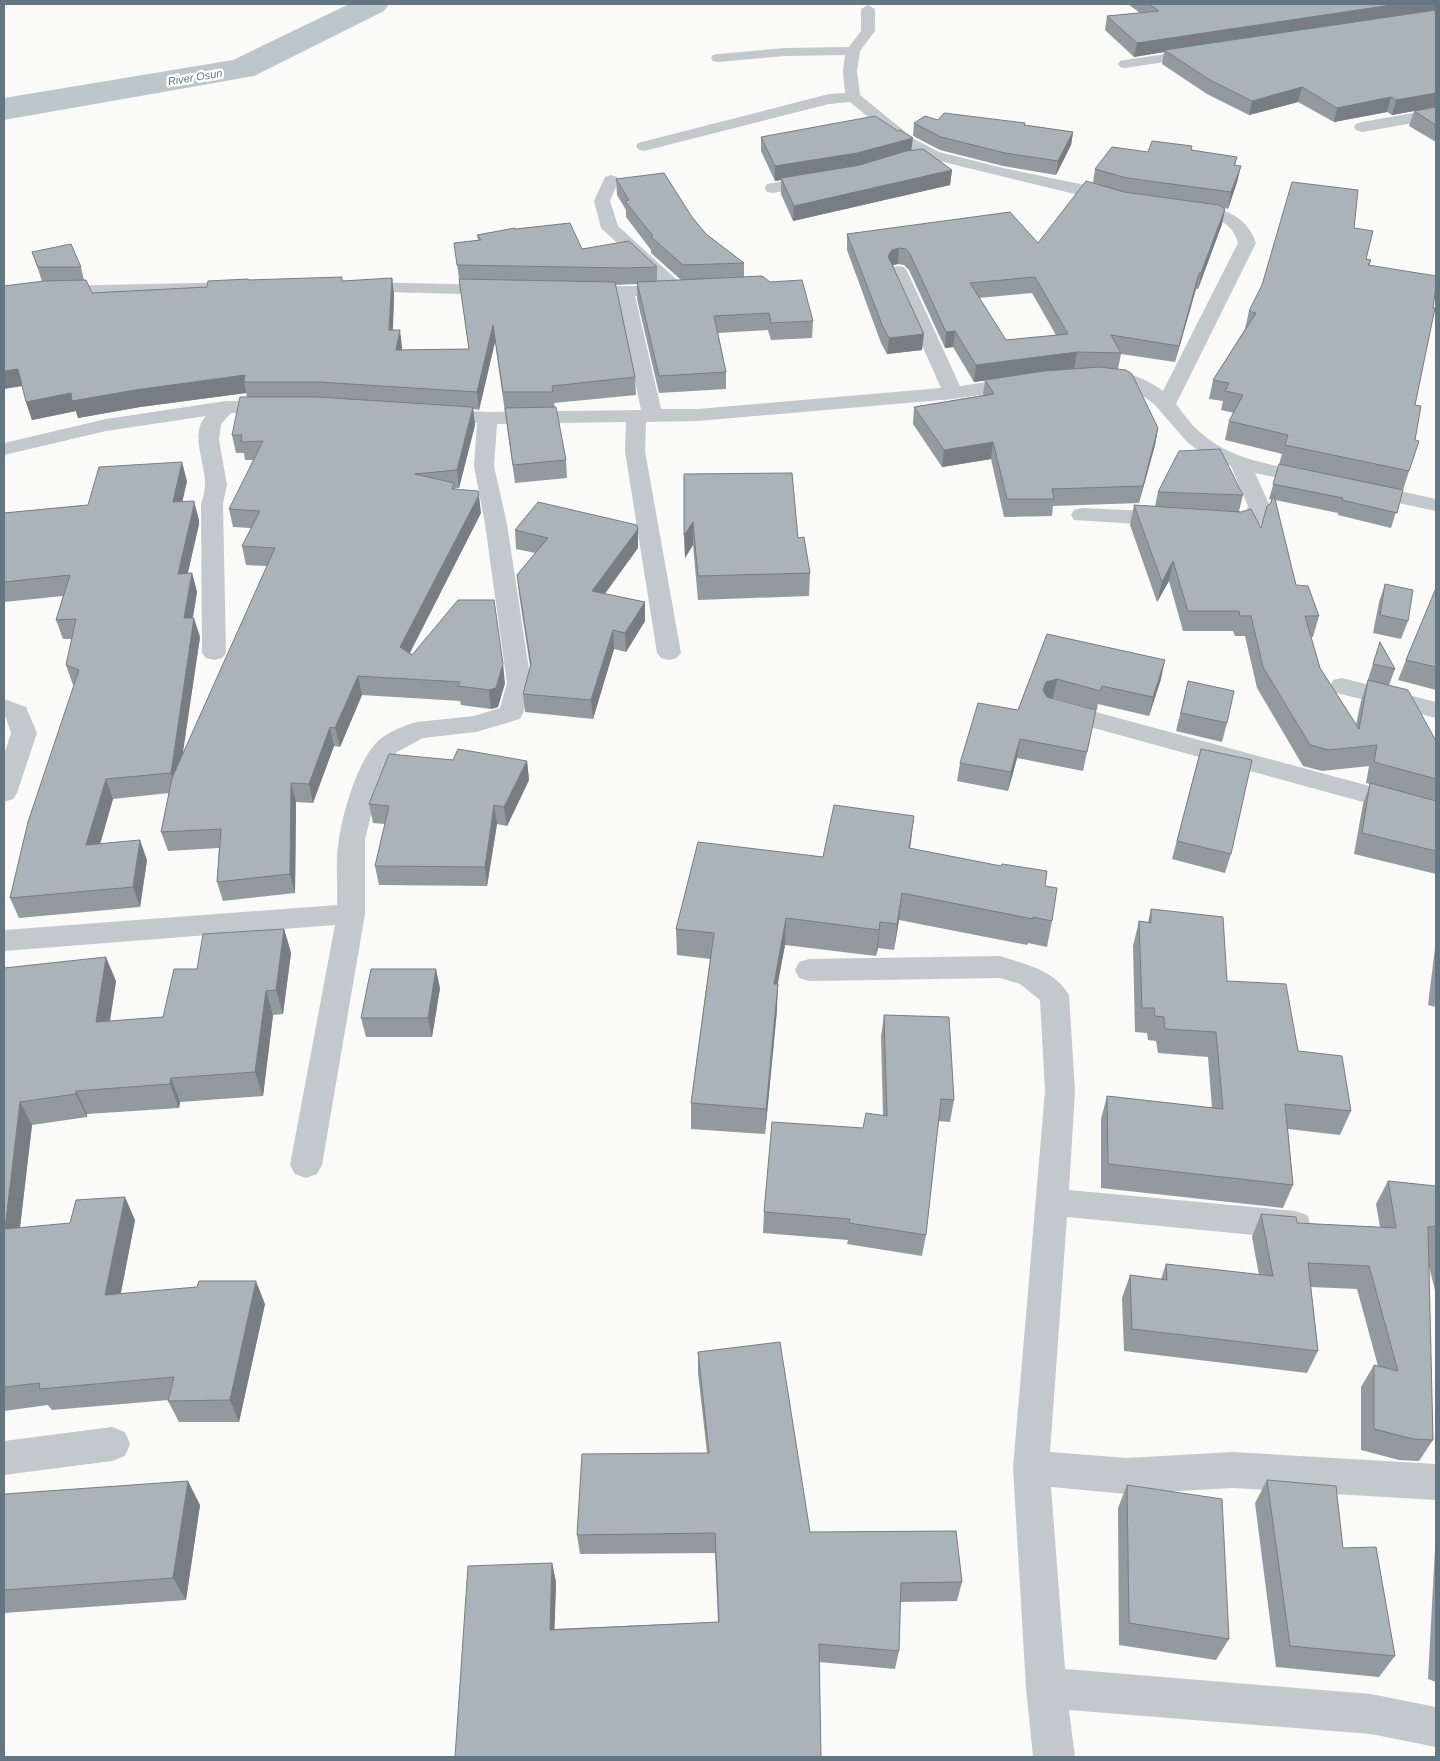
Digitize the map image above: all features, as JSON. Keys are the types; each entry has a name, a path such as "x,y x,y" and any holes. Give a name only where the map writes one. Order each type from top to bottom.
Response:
{"street":[{"path":"853,98 850,71 852,51 868,31 868,9"},
{"path":"718,58 785,52 852,51"},
{"path":"1125,64 1212,51"},
{"path":"644,146 829,99 853,98 893,128 908,142 933,155 1130,202"},
{"path":"1362,127 1436,114"},
{"path":"910,159 933,155"},
{"path":"773,188 831,178"},
{"path":"611,180 602,201 610,228 680,291"},
{"path":"1166,404 1247,243 1246,233 1238,223 1220,214 1174,208"},
{"path":"898,271 953,393"},
{"path":"4,292 267,286"},
{"path":"336,286 515,290"},
{"path":"565,291 699,290"},
{"path":"625,292 644,415 635,451 669,653"},
{"path":"1087,376 1113,376 1128,380 1145,389 1166,404 1178,423 1200,443 1240,463 1436,505"},
{"path":"420,414 487,418 698,415 953,393 1041,380"},
{"path":"4,449 106,425 226,407 293,407"},
{"path":"214,653 212,504 216,485 209,440 211,423 226,407"},
{"path":"306,1164 351,914 352,840 362,798 374,766 388,746 417,730 476,724 511,713 519,683 496,524 484,466 487,418"},
{"path":"1082,515 1236,523 1255,519 1259,506 1240,463"},
{"path":"1342,686 1436,710"},
{"path":"4,707 17,713 24,733 4,793"},
{"path":"1053,708 1436,813"},
{"path":"4,940 351,914"},
{"path":"809,970 1000,967 1030,976 1054,994 1060,1091 1050,1202 1032,1468 1046,1688 1054,1757"},
{"path":"1050,1202 1323,1228"},
{"path":"4,1458 112,1444"},
{"path":"1032,1468 1127,1476 1233,1470 1436,1482"},
{"path":"1046,1688 1370,1714 1436,1728"}],"building":[{"path":"1149,4 1398,4 1137,43 1107,16 1159,11"},
{"path":"1436,10 1436,93 1396,100 1391,97 1337,108 1302,87 1252,101 1210,80 1164,50"},
{"path":"1436,107 1436,125 1414,111"},
{"path":"944,113 1025,123 1024,125 1073,132 1058,161 1005,153 941,137 914,123 925,116 938,120"},
{"path":"875,116 913,138 857,153 775,166 761,137"},
{"path":"1152,141 1192,146 1191,150 1237,157 1234,165 1241,166 1231,192 1127,178 1095,169 1112,147 1148,152"},
{"path":"923,149 952,170 794,206 781,178 860,165 906,151"},
{"path":"664,173 692,217 706,234 744,263 683,265 651,237 653,236 625,201 629,200 616,179"},
{"path":"1086,181 1124,192 1219,205 1225,209 1201,273 1199,273 1179,346 1111,335 1121,353 1077,352 976,365 955,331 946,332 906,249 892,250 888,256 924,334 889,338 847,234 1010,212 1038,243","holes":["1035,277 1068,334 1006,340 970,283"]},
{"path":"1292,182 1358,190 1354,228 1373,231 1366,259 1371,260 1368,265 1436,276 1433,308 1435,308 1415,405 1421,406 1415,440 1419,441 1409,471 1285,445 1288,435 1229,421 1243,395 1225,391 1229,383 1213,380 1256,313 1249,311 1262,285"},
{"path":"570,223 582,249 629,241 657,267 457,265 454,243 481,240 477,235 515,228"},
{"path":"71,244 81,267 38,267 32,252"},
{"path":"762,276 770,282 802,280 813,321 771,323 769,313 714,316 726,372 659,376 637,282"},
{"path":"342,277 342,281 392,278 389,330 400,330 396,350 469,349 459,279 615,282 635,377 552,386 553,392 503,392 493,325 477,392 318,382 244,382 245,375 135,390 72,401 71,393 26,402 18,369 4,371 4,286 44,281 86,280 92,293 207,287 208,281"},
{"path":"1099,367 1126,370 1132,374 1158,428 1143,486 1052,489 1054,499 1007,499 993,442 944,450 914,407 994,394 985,380 1044,371"},
{"path":"240,397 318,397 473,407 457,470 415,474 454,483 452,489 478,491 479,495 400,647 412,655 458,600 494,600 503,664 496,688 489,690 458,686 460,682 358,676 335,728 330,727 309,784 291,783 290,874 217,882 221,829 161,832 172,778 275,548 242,546 260,511 229,509 263,441 241,442 242,435 232,435"},
{"path":"556,407 566,460 513,465 505,408"},
{"path":"1220,449 1243,495 1158,492 1179,451"},
{"path":"182,462 173,502 194,501 194,505 178,574 192,573 184,618 194,618 171,773 106,779 86,845 140,840 133,887 10,898 28,822 79,670 66,665 76,619 56,620 70,575 4,582 4,513 88,505 99,467"},
{"path":"1279,464 1403,490 1397,513 1342,500 1343,498 1273,484"},
{"path":"792,473 798,538 804,537 810,573 698,576 693,522 684,535 684,474"},
{"path":"1274,495 1296,585 1308,586 1319,616 1305,616 1320,668 1359,729 1368,680 1408,690 1436,741 1436,779 1374,762 1377,745 1329,750 1310,745 1263,667 1251,616 1240,616 1239,611 1188,611 1173,561 1162,582 1134,505 1241,512 1251,509 1261,528 1267,506"},
{"path":"538,502 637,525 638,529 592,591 645,602 625,633 613,630 591,700 523,694 531,664 517,575 548,538 515,530"},
{"path":"1385,584 1413,590 1408,621 1380,615"},
{"path":"1436,588 1436,667 1406,660"},
{"path":"1047,634 1165,660 1153,697 1102,686 1100,691 1057,679 1046,682 1043,690 1047,697 1096,710 1087,752 1020,739 1011,772 960,763 978,703 1018,710"},
{"path":"1380,642 1395,669 1373,664"},
{"path":"1188,681 1234,691 1227,723 1181,713"},
{"path":"458,749 527,761 504,807 494,805 485,867 375,866 389,806 369,804 389,754 453,760"},
{"path":"1201,749 1252,760 1231,854 1177,841"},
{"path":"1370,783 1436,801 1436,851 1362,833"},
{"path":"834,805 914,816 909,848 1001,866 1002,864 1047,871 1045,886 1057,888 1052,921 1033,917 1033,919 902,893 897,924 880,922 879,930 786,918 774,984 778,984 766,1109 691,1103 714,933 676,929 698,842 823,857"},
{"path":"1151,909 1223,917 1227,981 1286,984 1298,1051 1342,1056 1351,1111 1285,1104 1293,1185 1108,1164 1107,1096 1223,1109 1216,1032 1165,1029 1164,1017 1155,1016 1154,1008 1142,1008 1139,921 1151,923"},
{"path":"284,929 276,990 266,991 255,1072 171,1078 170,1084 76,1091 76,1094 20,1102 5,1229 70,1223 76,1200 125,1197 105,1295 197,1287 199,1281 256,1281 230,1400 168,1401 174,1377 39,1389 40,1383 4,1387 4,968 106,957 96,1022 163,1017 174,969 197,969 203,934"},
{"path":"371,969 436,969 428,1018 361,1018"},
{"path":"884,1015 949,1017 954,1100 941,1099 926,1235 849,1223 850,1219 764,1212 772,1122 863,1128 866,1113 887,1116"},
{"path":"1388,1181 1436,1186 1436,1226 1428,1227 1433,1440 1413,1439 1374,1429 1374,1365 1398,1371 1369,1266 1308,1263 1318,1351 1132,1329 1130,1275 1167,1280 1166,1264 1273,1276 1261,1214 1296,1217 1297,1223 1396,1228"},
{"path":"780,1342 810,1532 956,1531 962,1582 901,1583 899,1651 819,1644 821,1757 455,1757 468,1566 552,1563 550,1630 719,1622 715,1533 577,1535 582,1454 709,1453 698,1352"},
{"path":"1267,1480 1336,1486 1343,1548 1376,1547 1395,1656 1290,1646"},
{"path":"188,1481 173,1578 4,1590 5,1494"},
{"path":"1127,1485 1222,1499 1229,1639 1129,1623"}],"waterway":[{"name":"River Osun","path":"4,109 242,69 373,4"}]}
